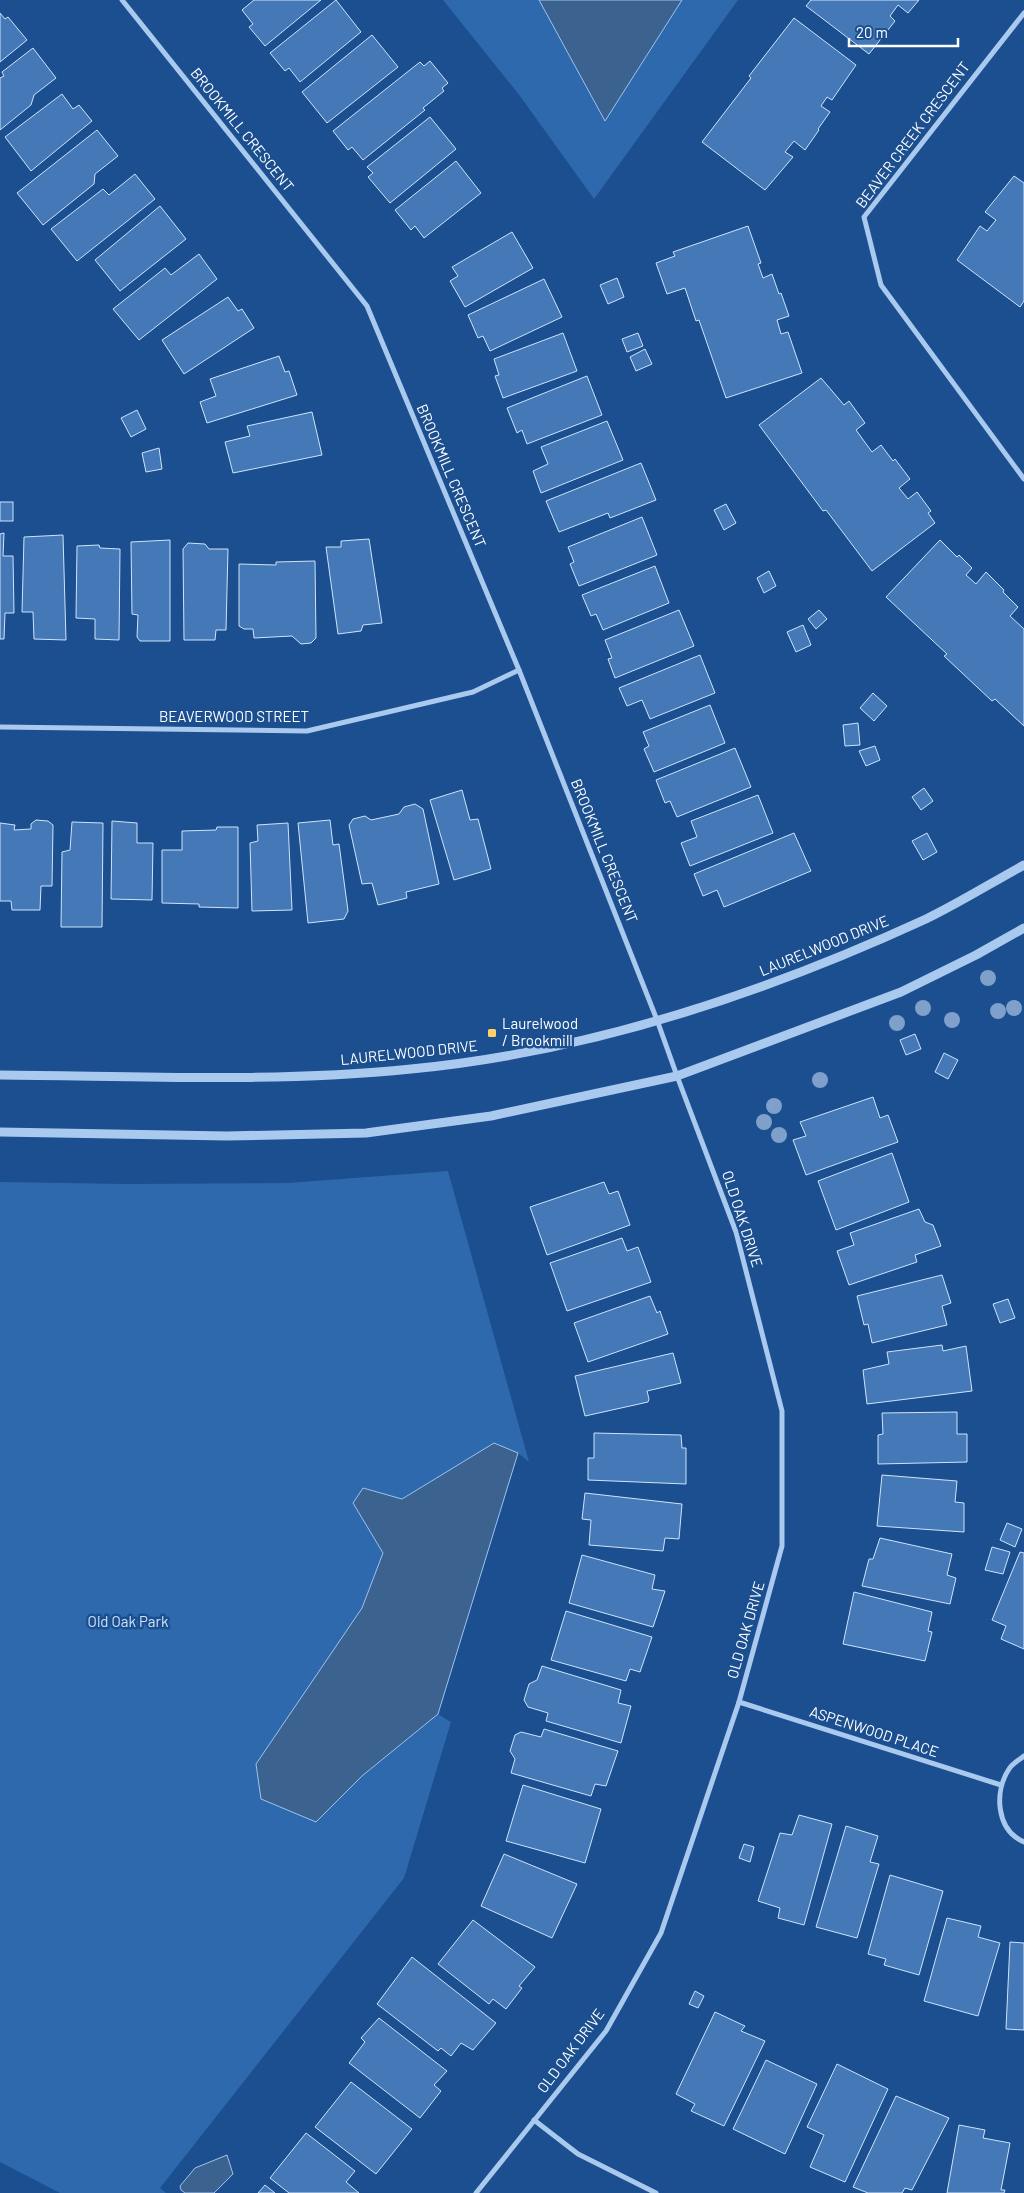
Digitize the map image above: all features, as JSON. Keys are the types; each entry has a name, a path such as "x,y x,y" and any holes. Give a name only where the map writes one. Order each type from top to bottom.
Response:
{"street":[{"name":"BROOKMILL CRESCENT","path":"122,0 367,306 519,670 657,1020"},
{"name":"BEAVER CREEK CRESCENT","path":"1024,12 864,217 881,285 1024,479"},
{"name":"BEAVERWOOD STREET","path":"0,727 307,731 473,692 519,670"},
{"name":"LAURELWOOD DRIVE","path":"0,1075 281,1078 411,1069 539,1051 657,1020 791,977 928,918 1024,865"},
{"path":"0,1132 227,1136 366,1133 491,1116 677,1076 900,992 976,955 1024,928"},
{"name":"OLD OAK DRIVE","path":"476,2193 606,2031 661,1933 739,1702 782,1546 782,1411 736,1232 657,1020"},
{"name":"ASPENWOOD PLACE","path":"739,1702 1000,1785"},
{"path":"1024,1756 1010,1768 1000,1785 998,1802 1003,1820 1008,1829 1024,1842"},
{"path":"534,2120 578,2154 656,2193"}],"green space":[{"path":"443,0 539,0 605,121 682,0 738,0 594,199 520,96"},
{"name":"Old Oak Park","path":"448,1171 529,1462 518,1453 494,1443 402,1499 363,1488 383,1553 362,1608 316,1822 362,1776 438,1714 451,1722 404,1878 160,2188 166,2193 60,2193 0,2162 0,1182 126,1184 288,1183"}],"shaded area":[{"path":"539,0 682,0 605,121"},
{"path":"494,1443 518,1453 438,1714 362,1776 316,1822 261,1799 256,1764 362,1608 383,1553 353,1503 363,1488 402,1499"},
{"path":"227,2155 233,2174 214,2193 185,2193 181,2190 180,2186 195,2168"}],"building":[{"path":"254,0 321,0 265,46 249,27 253,24 242,10"},
{"path":"336,0 361,32 300,82 289,68 285,71 270,53"},
{"path":"811,0 919,0 908,13 898,5 890,16 895,21 869,54 806,6"},
{"path":"0,13 5,19 8,17 27,40 0,62"},
{"path":"794,18 856,65 832,100 827,97 821,106 830,112 805,150 794,141 785,152 793,157 765,190 702,142 751,78 749,76"},
{"path":"372,35 398,67 327,123 302,92"},
{"path":"33,48 56,78 34,95 31,105 0,130 0,78 4,76 2,72"},
{"path":"430,61 448,83 442,88 444,91 423,108 425,110 363,160 352,147 348,150 333,131 420,62 424,66"},
{"path":"62,94 73,109 79,105 92,121 31,171 5,137"},
{"path":"430,117 456,149 390,203 368,177 373,173 367,167"},
{"path":"97,130 118,156 95,174 94,184 43,225 17,193"},
{"path":"456,161 481,193 424,238 415,226 411,230 395,210"},
{"path":"135,174 155,199 77,261 51,229 103,189 109,195"},
{"path":"1014,176 1024,183 1024,301 1020,307 957,260 980,226 987,231 996,220 985,212"},
{"path":"160,206 186,239 120,291 95,260"},
{"path":"748,226 761,263 758,264 763,278 772,274 779,294 781,293 789,316 777,320 781,334 788,332 802,373 726,398 699,320 696,321 685,288 667,294 656,263 675,256 673,252"},
{"path":"512,232 533,268 465,307 450,281 458,276 452,267"},
{"path":"199,254 217,279 139,340 113,309 165,268 171,275"},
{"path":"617,278 624,297 608,304 600,285"},
{"path":"544,279 562,317 490,351 483,336 478,338 468,315"},
{"path":"228,297 238,311 242,309 254,328 184,374 162,340"},
{"path":"563,333 577,371 503,398 495,376 499,375 494,359"},
{"path":"638,333 643,346 627,352 622,339"},
{"path":"645,349 652,364 636,371 630,357"},
{"path":"279,356 285,372 289,371 297,395 207,423 200,402 216,396 210,379"},
{"path":"587,376 602,415 527,444 522,430 517,433 507,408"},
{"path":"821,378 844,405 849,401 865,423 856,430 872,452 881,445 893,461 895,459 910,479 899,488 908,499 917,492 931,511 928,513 935,523 872,571 826,510 823,511 759,425"},
{"path":"137,410 146,429 131,437 121,418"},
{"path":"312,412 322,455 233,473 225,442 250,436 247,426"},
{"path":"607,421 623,460 541,493 533,471 548,464 541,447"},
{"path":"159,448 162,469 146,472 142,453"},
{"path":"641,463 656,500 610,518 608,513 559,532 546,501"},
{"path":"0,502 13,502 13,521 0,521"},
{"path":"726,504 736,523 724,530 714,510"},
{"path":"642,517 657,555 579,586 570,564 574,562 568,547"},
{"path":"4,533 3,556 13,556 14,613 5,613 4,639 0,639 0,534"},
{"path":"63,535 66,640 34,639 33,612 22,612 24,537"},
{"path":"369,539 382,623 363,625 361,631 338,634 326,547 341,547 341,541"},
{"path":"170,540 170,641 140,641 137,637 138,615 132,614 131,542"},
{"path":"940,540 957,557 959,555 972,568 966,575 976,584 986,572 1018,607 1010,616 1024,629 1024,726 995,699 992,701 944,656 947,654 886,597"},
{"path":"188,543 205,544 209,549 228,549 226,630 216,630 215,640 184,640 183,549"},
{"path":"99,545 100,548 120,549 119,640 95,639 95,619 76,618 77,546"},
{"path":"315,561 316,638 311,643 301,644 292,636 254,638 253,629 244,629 239,626 239,564 276,565 276,562"},
{"path":"655,566 669,603 603,630 596,614 591,616 582,595"},
{"path":"769,571 776,586 764,593 757,578"},
{"path":"679,610 694,646 615,678 608,659 612,658 605,640"},
{"path":"819,610 827,619 816,629 808,619"},
{"path":"803,625 811,645 796,652 787,632"},
{"path":"700,655 715,693 650,719 642,700 627,706 619,688"},
{"path":"873,693 887,706 874,721 860,708"},
{"path":"710,705 725,743 654,772 644,749 649,746 643,732"},
{"path":"858,723 860,745 845,746 843,725"},
{"path":"875,746 880,760 866,766 859,751"},
{"path":"735,748 751,787 677,817 670,801 665,803 656,780"},
{"path":"924,788 933,801 921,810 912,797"},
{"path":"462,790 470,820 478,819 491,869 454,880 430,800"},
{"path":"758,795 773,833 690,866 681,843 697,837 691,821"},
{"path":"415,804 423,809 439,884 406,892 407,898 378,905 372,883 362,884 349,825 353,819 365,816 371,820 399,814 404,807"},
{"path":"36,820 48,821 53,825 52,886 41,886 40,910 12,910 11,901 0,901 0,823 15,825 14,830 31,829 31,824"},
{"path":"330,820 333,845 339,844 348,911 344,919 308,923 298,823"},
{"path":"112,821 137,823 137,843 153,843 152,900 111,899"},
{"path":"72,822 103,823 102,927 61,927 62,852 70,850"},
{"path":"288,823 292,910 252,911 250,843 258,841 257,825"},
{"path":"217,827 238,827 238,908 199,907 199,904 162,903 162,850 182,850 182,831 216,830"},
{"path":"794,833 811,871 724,907 717,890 703,896 694,874"},
{"path":"927,833 937,852 923,860 912,841"},
{"path":"915,1034 921,1049 906,1055 900,1040"},
{"path":"944,1053 958,1060 948,1079 935,1072"},
{"path":"873,1097 880,1118 888,1115 898,1142 806,1175 793,1140 806,1136 800,1122"},
{"path":"892,1153 909,1202 836,1230 818,1181"},
{"path":"604,1182 609,1194 618,1191 630,1225 547,1255 530,1207"},
{"path":"919,1209 925,1222 933,1225 941,1246 915,1255 917,1262 849,1285 837,1251 854,1245 850,1233"},
{"path":"622,1238 627,1251 638,1247 651,1282 567,1311 550,1263"},
{"path":"942,1275 951,1303 942,1306 947,1325 872,1343 868,1324 864,1325 857,1296"},
{"path":"650,1296 657,1313 660,1311 668,1334 588,1362 574,1323"},
{"path":"1008,1299 1015,1318 1000,1323 993,1304"},
{"path":"942,1345 943,1351 966,1346 972,1391 867,1404 863,1370 889,1364 887,1352"},
{"path":"673,1353 681,1383 647,1391 648,1402 585,1416 575,1376"},
{"path":"957,1412 957,1434 967,1434 967,1462 878,1464 878,1435 883,1434 882,1413"},
{"path":"594,1433 681,1435 682,1448 686,1448 686,1484 588,1480 588,1458 594,1458"},
{"path":"882,1475 957,1481 955,1502 964,1503 964,1532 877,1526"},
{"path":"585,1493 682,1504 679,1539 665,1538 663,1551 589,1545 591,1520 582,1519"},
{"path":"1007,1523 1022,1529 1015,1547 1000,1540"},
{"path":"880,1538 952,1554 947,1575 956,1578 950,1604 862,1586 869,1559 873,1559"},
{"path":"992,1547 1010,1552 1003,1574 985,1570"},
{"path":"1020,1552 1024,1553 1024,1649 1001,1639 1006,1626 992,1620"},
{"path":"582,1555 655,1575 652,1589 665,1591 653,1627 569,1603"},
{"path":"854,1592 932,1612 928,1631 932,1632 925,1661 843,1644"},
{"path":"566,1611 652,1637 640,1672 630,1669 626,1681 551,1660"},
{"path":"542,1666 621,1690 618,1703 631,1706 621,1743 546,1721 548,1713 528,1707 524,1700 529,1684 537,1680"},
{"path":"544,1729 618,1751 606,1786 595,1784 591,1796 511,1773 515,1759 510,1751 515,1735 521,1732 541,1737"},
{"path":"523,1785 601,1809 585,1863 506,1841"},
{"path":"799,1815 832,1824 804,1925 778,1918 780,1908 758,1901 780,1833 792,1835"},
{"path":"846,1826 878,1836 870,1862 879,1864 857,1938 816,1927"},
{"path":"744,1844 754,1847 750,1862 739,1858"},
{"path":"504,1854 577,1884 552,1938 481,1906"},
{"path":"890,1875 943,1891 919,1975 884,1965 886,1959 868,1954"},
{"path":"947,1918 981,1926 978,1937 1000,1943 978,2016 924,2001"},
{"path":"473,1920 535,1967 519,1986 522,1988 506,2009 493,1999 489,2004 438,1964"},
{"path":"1010,1942 1024,1943 1024,2030 1006,2029"},
{"path":"412,1957 496,2023 473,2050 461,2043 451,2056 441,2048 438,2051 377,2004"},
{"path":"695,1991 704,1996 698,2008 689,2004"},
{"path":"715,2012 745,2026 741,2031 765,2041 724,2126 691,2111 695,2104 676,2094"},
{"path":"379,2018 447,2071 434,2085 441,2091 420,2118 349,2063 365,2042 361,2038"},
{"path":"766,2060 817,2084 785,2154 733,2129"},
{"path":"837,2064 888,2089 845,2182 810,2167 824,2135 807,2127"},
{"path":"351,2082 412,2129 376,2174 315,2127"},
{"path":"896,2096 949,2118 912,2190 905,2188 902,2193 868,2193 853,2187"},
{"path":"959,2125 985,2130 983,2138 1010,2143 1001,2190 1005,2190 1004,2193 947,2193"},
{"path":"306,2133 355,2171 346,2182 359,2193 289,2193 270,2178"},
{"path":"265,2185 275,2193 258,2193"}],"place":[{"name":"Laurelwood / Brookmill","path":"492,1033"}]}
